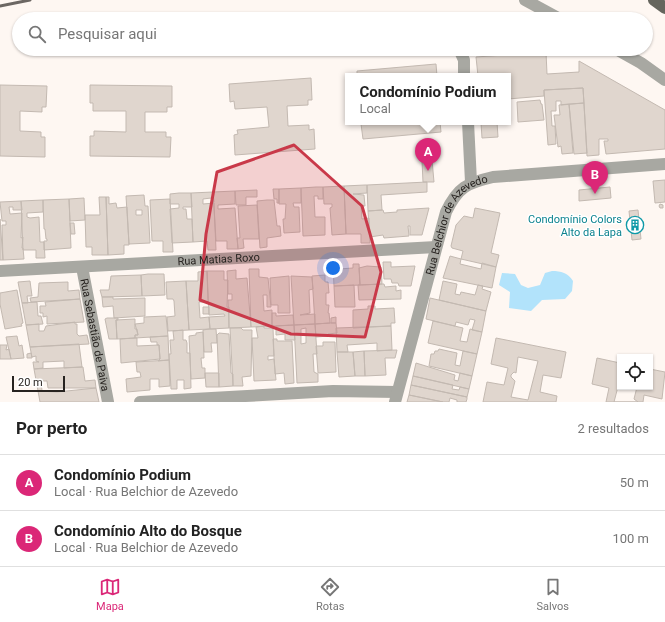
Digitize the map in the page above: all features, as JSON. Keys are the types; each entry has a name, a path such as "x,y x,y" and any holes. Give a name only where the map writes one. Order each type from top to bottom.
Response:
{"main road":[{"path":"654,0 665,8"}],"street":[{"path":"525,0 547,12"},
{"path":"462,56 464,60 464,73"},
{"path":"628,56 665,80"},
{"path":"468,125 471,182"},
{"name":"Rua Belchior de Azevedo","path":"396,397 446,212 454,196 471,182 493,177 665,164"},
{"name":"Rua Matias Roxo","path":"0,271 436,247"},
{"name":"Rua Sebastião de Paiva","path":"82,267 108,402"},
{"path":"140,402 333,391 396,397"}],"highlighted area":[{"path":"294,145 362,206 381,272 365,337 291,334 200,300 206,234 217,172"}],"water":[{"path":"552,271 564,273 573,281 572,291 565,299 542,300 531,311 509,308 510,292 499,285 502,273 515,274 521,285 528,288 540,285 545,273"}],"building":[{"path":"546,56 547,74 579,72 579,61 665,110 665,149 606,154 604,141 608,141 608,139 599,139 599,155 587,156 583,88 544,90 544,96 511,99 511,73 478,73 476,57"},
{"path":"436,64 437,73 357,73 357,71"},
{"path":"311,78 312,100 308,100 308,105 287,106 288,126 309,125 309,130 314,129 315,149 235,155 234,135 238,134 237,130 269,127 267,107 235,109 234,101 230,102 229,84"},
{"path":"0,85 47,86 46,107 42,107 42,112 20,111 20,131 41,132 41,137 45,137 45,157 0,156"},
{"path":"90,85 172,86 172,107 167,107 167,112 145,112 145,132 166,132 166,137 171,137 170,157 90,156 90,136 94,136 94,131 126,132 126,111 93,111 93,103 90,103"},
{"path":"583,88 584,103 561,105 561,101 556,101 556,111 551,111 552,126 555,126 556,144 548,145 544,90"},
{"path":"540,100 544,120 518,122 517,102"},
{"path":"584,103 587,153 574,154 569,104"},
{"path":"569,104 573,153 562,154 561,146 558,147 554,115 560,115 559,105"},
{"path":"361,125 440,125 441,132 363,139"},
{"path":"481,125 497,125 498,137 482,138"},
{"path":"432,160 434,182 423,182 422,161"},
{"path":"665,180 665,202 655,203 653,181"},
{"path":"427,182 427,192 381,195 382,210 368,211 367,185"},
{"path":"367,185 367,193 353,194 364,195 365,206 361,206 362,219 369,218 370,243 361,243 361,234 346,234 344,186"},
{"path":"344,186 346,234 332,235 330,208 332,207 332,204 324,204 323,187"},
{"path":"323,187 323,199 318,199 318,196 314,196 315,217 325,217 325,235 303,236 301,188"},
{"path":"610,187 611,198 579,201 579,190"},
{"path":"301,188 301,203 293,203 294,207 299,207 300,232 284,233 283,219 285,219 286,204 279,204 279,189"},
{"path":"273,189 279,189 279,203 277,203 277,199 274,199"},
{"path":"257,190 257,197 246,197 246,205 236,205 235,191"},
{"path":"235,191 235,204 218,205 218,209 235,208 238,249 227,249 227,241 216,241 213,192"},
{"path":"213,192 214,202 212,202 211,198 203,199 203,204 214,203 216,250 208,250 207,241 193,242 191,193"},
{"path":"191,193 192,207 183,207 183,209 186,209 187,219 192,219 193,242 172,243 170,209 179,208 179,204 170,204 170,194"},
{"path":"144,195 145,206 148,206 150,243 129,244 126,196","holes":["136,210 142,210 142,215 136,215"]},
{"path":"99,197 106,197 108,255 92,255 92,247 86,247 85,215 100,215"},
{"path":"106,197 109,197 109,204 116,203 117,208 127,207 129,245 124,245 124,254 108,255"},
{"path":"84,198 85,220 70,221 69,199"},
{"path":"69,199 71,248 44,250 44,241 47,241 47,239 44,229 43,200"},
{"path":"170,199 173,252 163,252 163,241 152,241 150,200"},
{"path":"43,200 43,212 27,213 27,217 30,218 39,217 40,242 44,242 45,258 36,258 36,250 23,250 21,201"},
{"path":"274,200 277,226 280,226 281,236 267,238 267,247 260,248 257,201"},
{"path":"21,201 22,210 13,210 13,207 9,207 10,214 22,213 21,238 23,237 22,248 24,259 3,260 2,225 6,225 6,221 2,221 0,202"},
{"path":"660,204 663,205 663,208 660,208"},
{"path":"257,205 259,239 243,239 244,248 238,249 237,238 240,238 238,206"},
{"path":"429,208 422,235 410,235 410,226 408,226 409,236 384,238 383,235 370,237 368,211 383,210 384,213 397,212 397,210"},
{"path":"475,208 500,213 491,253 499,255 496,267 461,259 463,251 452,248 451,246 456,225 464,216 473,218"},
{"name":"Condomínio Colors Alto da Lapa","path":"638,210 641,239 632,240 629,211"},
{"path":"0,219 3,260 0,260"},
{"path":"70,223 74,223 75,234 71,234"},
{"path":"450,256 461,259 460,264 481,269 482,263 496,267 492,288 443,278"},
{"path":"383,262 391,262 391,267 415,266 411,286 399,286 398,283 392,283 391,279 384,279"},
{"path":"353,264 359,264 360,285 334,286 333,265 338,265 339,269 353,268"},
{"path":"367,266 381,267 382,284 360,285 359,268"},
{"path":"249,269 259,269 259,277 268,278 271,307 267,307 267,295 263,295 264,311 272,310 272,326 251,327"},
{"path":"236,270 236,279 247,278 251,327 229,328 228,300 232,300 232,294 228,294 227,271"},
{"path":"207,271 208,302 199,302 200,318 209,317 210,329 189,330 186,281 198,281 198,272"},
{"path":"207,271 224,271 224,280 228,280 227,307 229,307 229,328 210,329 209,317 225,316 224,314 209,315"},
{"path":"164,274 165,295 142,296 141,275"},
{"path":"141,275 142,296 102,297 100,290 109,290 111,276"},
{"path":"325,275 325,282 328,282 329,293 326,293 326,305 329,305 328,313 330,323 315,324 312,276"},
{"path":"289,276 290,313 278,313 278,305 271,305 270,278"},
{"path":"291,276 312,277 313,289 309,290 310,313 300,315 315,314 315,324 294,325"},
{"path":"30,281 32,296 27,296 28,303 22,303 18,282"},
{"path":"186,281 189,330 168,331 167,317 175,316 174,301 173,299 167,299 166,282"},
{"path":"443,281 457,284 455,294 460,295 461,292 475,295 478,285 483,286 482,289 491,292 486,311 439,300"},
{"path":"68,282 68,291 79,290 80,299 31,302 30,298 38,297 39,283"},
{"path":"384,284 385,287 396,286 396,291 401,290 401,299 359,300 358,285"},
{"path":"354,285 355,307 335,307 334,286"},
{"path":"17,290 23,323 21,324 22,326 5,329 0,304 0,293"},
{"path":"102,297 113,297 113,299 145,298 145,316 114,318 113,306 103,307"},
{"path":"430,298 486,311 482,332 472,330 475,320 470,319 468,325 456,322 455,326 426,319"},
{"path":"80,299 84,322 47,324 47,316 43,317 43,313 40,313 40,306 46,306 45,302"},
{"path":"37,302 38,316 41,316 43,324 26,325 22,303"},
{"path":"368,306 375,306 375,309 394,308 395,323 391,323 391,326 353,328 353,310 368,309"},
{"path":"203,307 209,307 209,314 203,314"},
{"path":"272,313 276,313 276,316 293,315 294,325 272,326"},
{"path":"166,316 168,336 135,338 135,335 138,335 135,324 144,323 144,317"},
{"path":"336,317 336,323 331,323 331,318"},
{"path":"118,318 118,320 116,320 117,339 109,339 105,319"},
{"path":"135,319 135,329 137,329 138,335 135,335 135,338 117,339 116,320"},
{"path":"433,321 463,328 460,341 467,342 470,329 482,332 477,354 428,343"},
{"path":"75,322 75,324 77,324 77,334 79,336 87,335 89,344 30,347 26,325 39,324 39,331 44,331 46,326"},
{"path":"336,323 337,333 328,334 329,336 316,337 315,324"},
{"path":"315,324 317,354 313,354 314,372 318,374 318,382 297,383 294,325","holes":["306,328 306,343 301,344 301,329"]},
{"path":"294,325 295,340 285,340 285,334 276,335 276,326"},
{"path":"264,326 264,328 273,328 274,356 268,356 268,360 274,359 276,380 254,381 252,338 258,338 256,327"},
{"path":"391,326 392,350 377,351 377,343 347,345 348,352 337,352 336,328"},
{"path":"230,328 252,330 251,376 242,377 243,386 233,386"},
{"path":"216,329 217,343 211,343 212,352 204,352 203,330"},
{"path":"183,330 183,340 186,340 187,343 187,353 190,353 191,388 184,389 184,380 177,380 177,389 171,389 169,354 171,354 170,340 174,340 173,331"},
{"path":"203,332 204,358 201,358 202,368 205,368 205,378 191,379 189,336"},
{"path":"219,333 229,334 233,386 219,387 217,335"},
{"path":"17,336 19,346 22,345 24,358 11,359 6,337"},
{"path":"168,336 169,360 158,361 160,359 159,345 157,345 157,342 151,342 150,337"},
{"path":"137,338 137,346 159,345 160,359 121,363 120,339"},
{"path":"496,338 566,352 561,378 543,375 540,392 557,396 556,402 483,402 487,382 504,385 508,368 491,364"},
{"path":"273,339 277,339 277,341 292,341 294,383 285,384 284,373 275,374"},
{"path":"323,342 335,342 336,372 318,373 316,346 323,346"},
{"path":"79,344 82,367 64,368 64,361 43,362 43,368 34,369 33,362 39,362 36,361 36,356 32,357 30,347"},
{"path":"0,345 7,345 6,350 9,349 11,359 0,359"},
{"path":"439,349 457,353 455,365 460,366 463,351 477,354 472,376 429,366 431,354 434,354 435,351 438,351"},
{"path":"397,350 395,358 385,358 386,375 365,376 364,351"},
{"path":"364,351 365,376 355,376 353,352"},
{"path":"337,352 353,352 355,376 339,377"},
{"path":"31,353 32,358 27,358 27,354"},
{"path":"518,357 538,361 528,400 511,397 515,381 511,375 514,372 516,373"},
{"path":"597,358 617,362 617,390 653,390 653,370 665,372 662,399 644,395 643,402 606,402 609,388 592,384"},
{"path":"169,360 170,386 159,387 159,379 150,379 150,390 127,392 126,379 141,377 140,372 137,372 136,362"},
{"path":"416,363 455,375 454,380 458,381 460,373 472,376 469,389 413,376"},
{"path":"83,367 85,381 95,380 96,388 48,388 47,381 41,381 42,391 38,391 34,369"},
{"path":"205,373 219,373 219,387 206,387"},
{"path":"413,376 453,385 452,389 459,390 460,387 469,389 467,397 411,385"},
{"path":"411,385 467,397 467,399 466,402 457,402 457,400 450,398 449,402 443,402 409,395"},
{"path":"96,388 99,402 40,402 38,391 57,392"},
{"path":"617,390 636,390 634,399 638,402 614,402"},
{"path":"409,395 443,402 407,402"}],"railway":[{"path":"0,6 30,0"}],"place":[{"name":"Condomínio Podium","path":"428,171"},
{"name":"Condomínio Alto do Bosque","path":"595,194"},
{"name":"Condomínio Colors Alto da Lapa","path":"635,225"}]}
